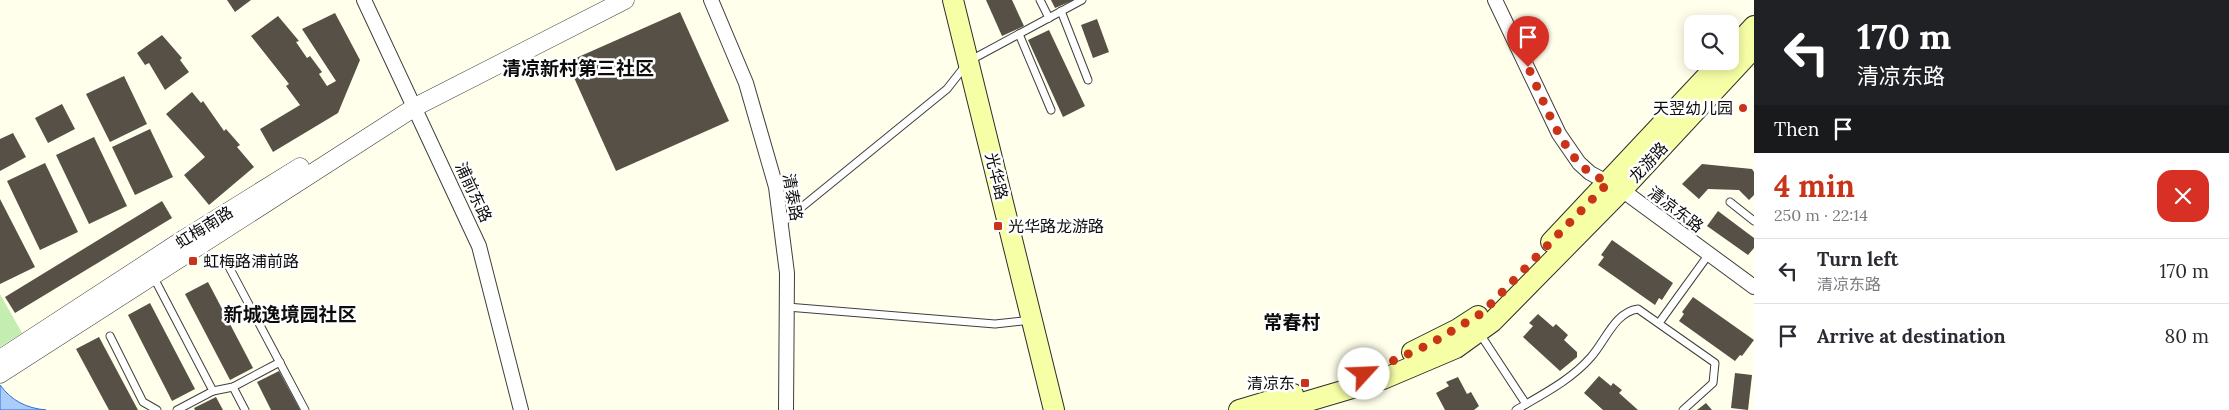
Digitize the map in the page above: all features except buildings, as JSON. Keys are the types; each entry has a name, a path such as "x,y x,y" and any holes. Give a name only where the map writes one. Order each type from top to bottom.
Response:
{"main road":[{"name":"光华路","path":"953,0 1054,410"},
{"path":"1739,42 1754,26"},
{"name":"龙游路","path":"1239,410 1364,374 1458,329 1482,313 1615,186 1754,48"},
{"name":"龙游路","path":"1278,410 1383,379 1456,348 1492,322 1615,186 1713,70"}],"street":[{"name":"浦前东路","path":"364,0 479,246 521,410"},
{"name":"虹梅南路","path":"3,367 153,276 415,108 625,0"},
{"name":"清泰路","path":"711,0 746,83 776,187 787,273 786,410"},
{"name":"清凉东路","path":"1496,0 1560,134 1579,163 1590,173 1615,186 1754,287"},
{"name":"虹梅南路","path":"3,367 184,239 387,113 415,108"}],"lane":[{"path":"1040,0 1049,18"},
{"path":"781,224 946,89 969,61 1082,0"},
{"path":"1061,11 1088,80"},
{"path":"1019,34 1051,110"},
{"path":"1730,202 1754,221"},
{"path":"1659,323 1709,254"},
{"path":"228,265 306,410"},
{"path":"153,276 213,392"},
{"path":"787,307 994,324 1032,320"},
{"path":"1516,410 1572,376 1592,356 1615,323 1628,310 1638,309 1715,363 1713,383 1683,410"},
{"path":"1478,332 1526,404"},
{"path":"110,336 143,402 157,410"},
{"path":"177,410 213,392 233,387 280,362"},
{"path":"233,387 245,410"}],"green space":[{"path":"0,294 22,333 0,347"}],"water":[{"path":"0,385 20,403 32,408 46,410 0,410"}],"place":[{"name":"天翌幼儿园","path":"1743,108"},
{"name":"光华路龙游路","path":"998,226"},
{"name":"虹梅路浦前路","path":"193,261"},
{"name":"清凉东","path":"1305,383"}],"district":[{"name":"清凉新村第三社区","path":"578,68"},
{"name":"新城逸境园社区","path":"290,314"},
{"name":"常春村","path":"1292,322"}],"route":[{"path":"1364,374 1430,344 1482,313 1608,183 1590,173 1579,163 1560,134 1528,67"}]}
